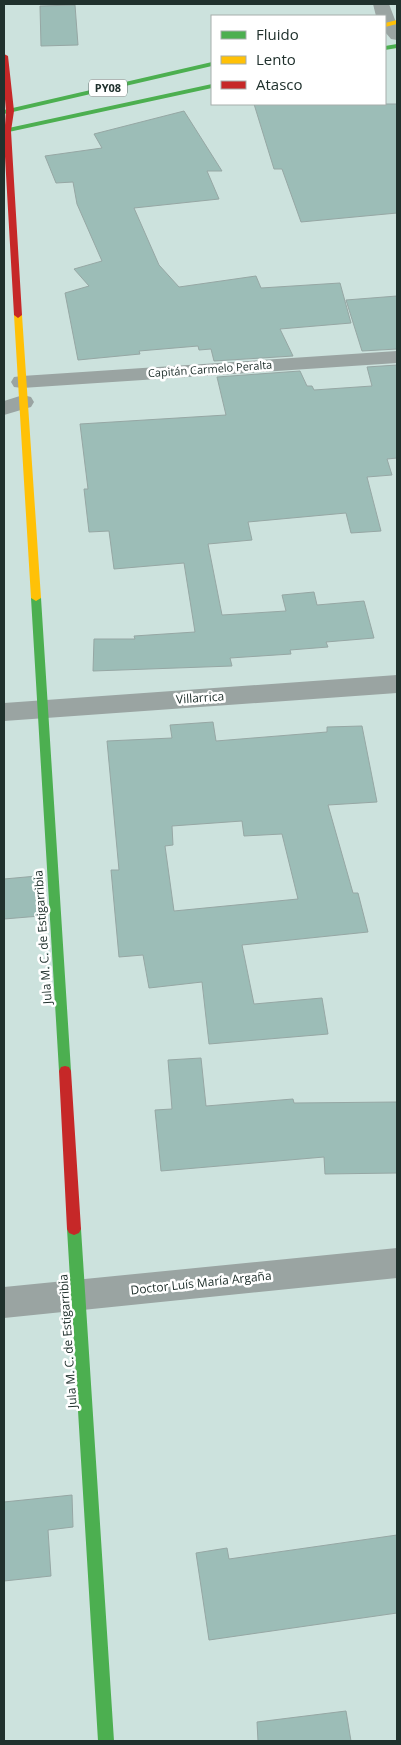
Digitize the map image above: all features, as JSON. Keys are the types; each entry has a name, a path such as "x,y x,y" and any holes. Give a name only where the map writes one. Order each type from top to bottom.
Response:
{"main road":[{"name":"Jula M. C. de Estigarribia","path":"4,56 7,111 5,131 16,397 42,709 106,1741"},
{"name":"PY08","path":"7,111 211,64"},
{"name":"PY08","path":"5,131 211,86"}],"street":[{"path":"381,4 392,27"},
{"name":"Capitán Carmelo Peralta","path":"16,397 397,357"},
{"name":"Villarrica","path":"4,712 397,684"},
{"name":"Doctor Luís María Argaña","path":"4,1303 397,1263"}],"building":[{"path":"75,5 78,45 41,46 40,6"},
{"path":"397,104 397,213 301,222 282,169 274,169 254,105"},
{"path":"184,111 222,171 207,171 219,199 134,208 159,265 179,287 256,276 261,288 340,283 351,323 280,329 293,356 214,361 211,349 199,350 198,346 139,351 140,354 78,360 65,293 89,286 74,269 102,261 77,204 73,182 56,183 45,156 102,148 94,134"},
{"path":"397,296 397,349 362,351 346,300"},
{"path":"397,365 397,458 387,459 392,475 367,477 381,531 351,533 346,513 248,522 252,540 208,544 222,615 286,611 282,595 314,592 317,605 364,601 374,638 326,642 328,647 290,650 291,654 230,658 232,666 93,671 94,639 135,639 134,636 195,632 184,563 114,569 109,531 89,532 84,489 88,489 80,424 226,415 217,377 300,371 307,386 312,386 314,390 372,386 367,367"},
{"path":"213,722 216,741 327,732 327,727 362,726 377,802 328,805 353,893 358,893 368,932 242,945 254,1004 322,998 328,1034 209,1044 202,982 149,988 143,955 119,957 111,870 119,870 107,741 172,738 170,725","holes":["242,821 244,836 282,834 298,899 174,911 165,846 173,845 172,826"]},
{"path":"37,876 40,916 4,919 4,879"},
{"path":"201,1058 206,1106 293,1099 294,1103 397,1102 397,1173 325,1174 324,1157 161,1171 155,1110 172,1109 168,1060"},
{"path":"72,1495 73,1527 48,1530 51,1576 4,1581 4,1502"},
{"path":"397,1535 397,1613 209,1640 196,1553 227,1548 229,1559"},
{"path":"346,1711 351,1741 258,1741 257,1722"}],"traffic: fast":[{"path":"386,48 397,46"},
{"path":"4,112 211,64"},
{"path":"4,131 211,86"},
{"path":"36,598 65,1071"},
{"path":"74,1229 106,1741"}],"traffic: slow":[{"path":"386,25 397,22"},
{"path":"18,315 36,598"}],"traffic: jam":[{"path":"4,56 10,111 7,131 18,315"},
{"path":"65,1071 74,1229"}]}
